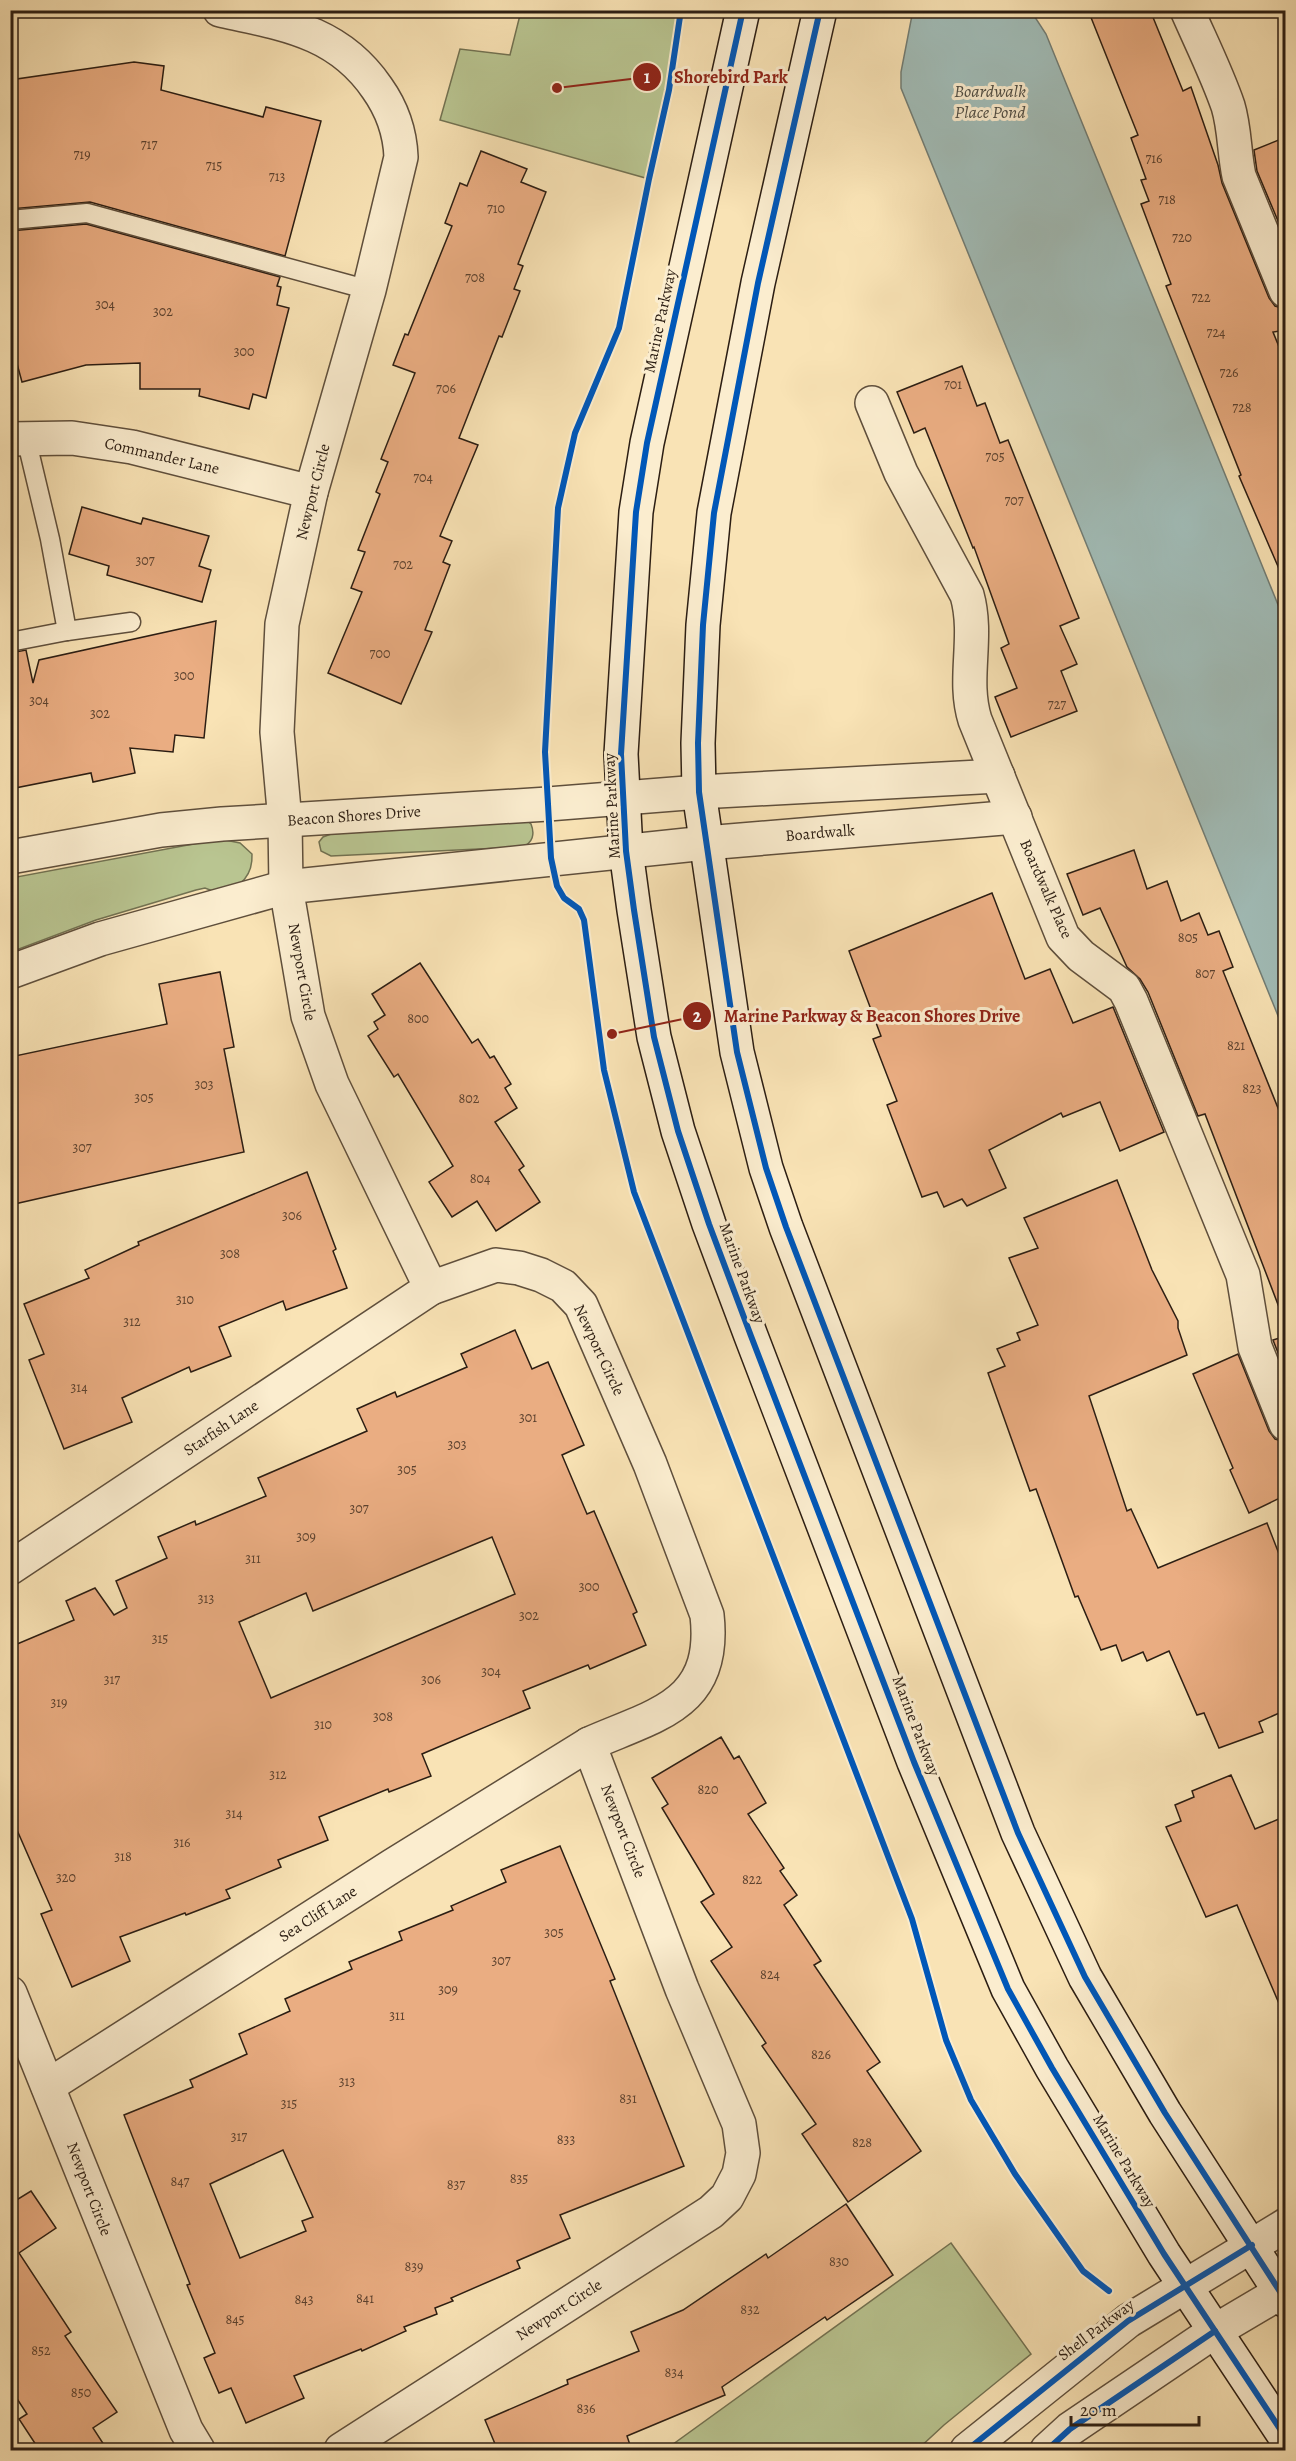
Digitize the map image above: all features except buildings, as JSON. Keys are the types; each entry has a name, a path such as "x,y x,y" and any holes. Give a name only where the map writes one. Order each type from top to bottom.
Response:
{"street":[{"name":"Newport Circle","path":"220,10 303,30 333,44 357,62 385,99 398,129 401,157 369,290 311,492 282,624 277,732 285,821 286,887 308,1016 332,1084 431,1288 496,1265 519,1268 541,1275 563,1286 581,1305 650,1464 707,1615 710,1638 706,1665 688,1695 656,1715 589,1744 682,1989 735,2114 743,2153 739,2174 727,2197 711,2212 341,2451"},
{"name":"Marine Parkway","path":"743,10 647,443 636,512 621,754 626,851 654,1037 678,1131 709,1224 914,1762 1008,1989 1052,2068 1184,2285 1286,2438"},
{"path":"820,10 758,283 714,513 703,625 698,743 699,792 737,1052 766,1168 786,1227 1018,1833 1085,1977 1165,2113 1284,2294 1215,2331 1070,2429 1047,2451"},
{"path":"1187,10 1227,105 1233,128 1239,176 1286,291"},
{"name":"Boardwalk Place","path":"872,403 901,473 967,595 972,613 973,630 970,704 1063,938 1081,956 1124,987 1131,1001 1242,1275 1255,1347 1286,1424"},
{"name":"Commander Lane","path":"18,439 72,438 132,447 311,492"},
{"path":"699,792 998,776"},
{"name":"Beacon Shores Drive","path":"10,857 161,830 699,792"},
{"name":"Boardwalk","path":"626,851 1015,817"},
{"path":"10,972 100,939 286,887 626,851"},
{"name":"Starfish Lane","path":"10,1568 431,1288"},
{"name":"Sea Cliff Lane","path":"48,2086 392,1866 589,1744"},
{"name":"Newport Circle","path":"10,1994 186,2430 198,2451"},
{"name":"Shell Parkway","path":"967,2451 1128,2321 1286,2225"}],"lane":[{"path":"10,220 87,213 369,290"},
{"path":"18,439 50,539 67,631"},
{"path":"10,642 131,622"}],"green space":[{"path":"521,11 680,11 649,179 440,120 460,49 510,55"},
{"path":"526,820 531,824 533,835 531,841 522,847 331,856 321,851 319,842 323,837 331,834"},
{"path":"220,839 240,843 252,854 252,862 245,879 223,895 205,888 196,890 96,920 11,952 11,878"},
{"path":"951,2243 1031,2354 917,2450 665,2450"}],"water":[{"name":"Boardwalk Place Pond","path":"913,10 1031,11 1046,34 1285,622 1285,1033 901,88 901,72"}],"cycle path":[{"path":"681,10 669,90 619,328 575,433 558,508 545,752 551,858 557,886 564,898 579,909 584,920 604,1070 634,1192 912,1919 946,2040 971,2100 1015,2174 1083,2271 1109,2291"},
{"path":"743,10 647,443 636,512 621,754 626,851 654,1037 678,1131 709,1224 914,1762 1008,1989 1052,2068 1164,2254 1286,2438"},
{"path":"820,10 758,283 714,513 703,625 698,743 699,792 737,1052 766,1168 786,1227 1018,1833 1085,1977 1165,2113 1286,2301"},
{"path":"967,2450 1128,2321 1252,2245"},
{"path":"1047,2450 1070,2429 1215,2331"}],"place":[{"name":"Shorebird Park","path":"557,88"},
{"name":"Marine Parkway & Beacon Shores Drive","path":"612,1034"}]}
